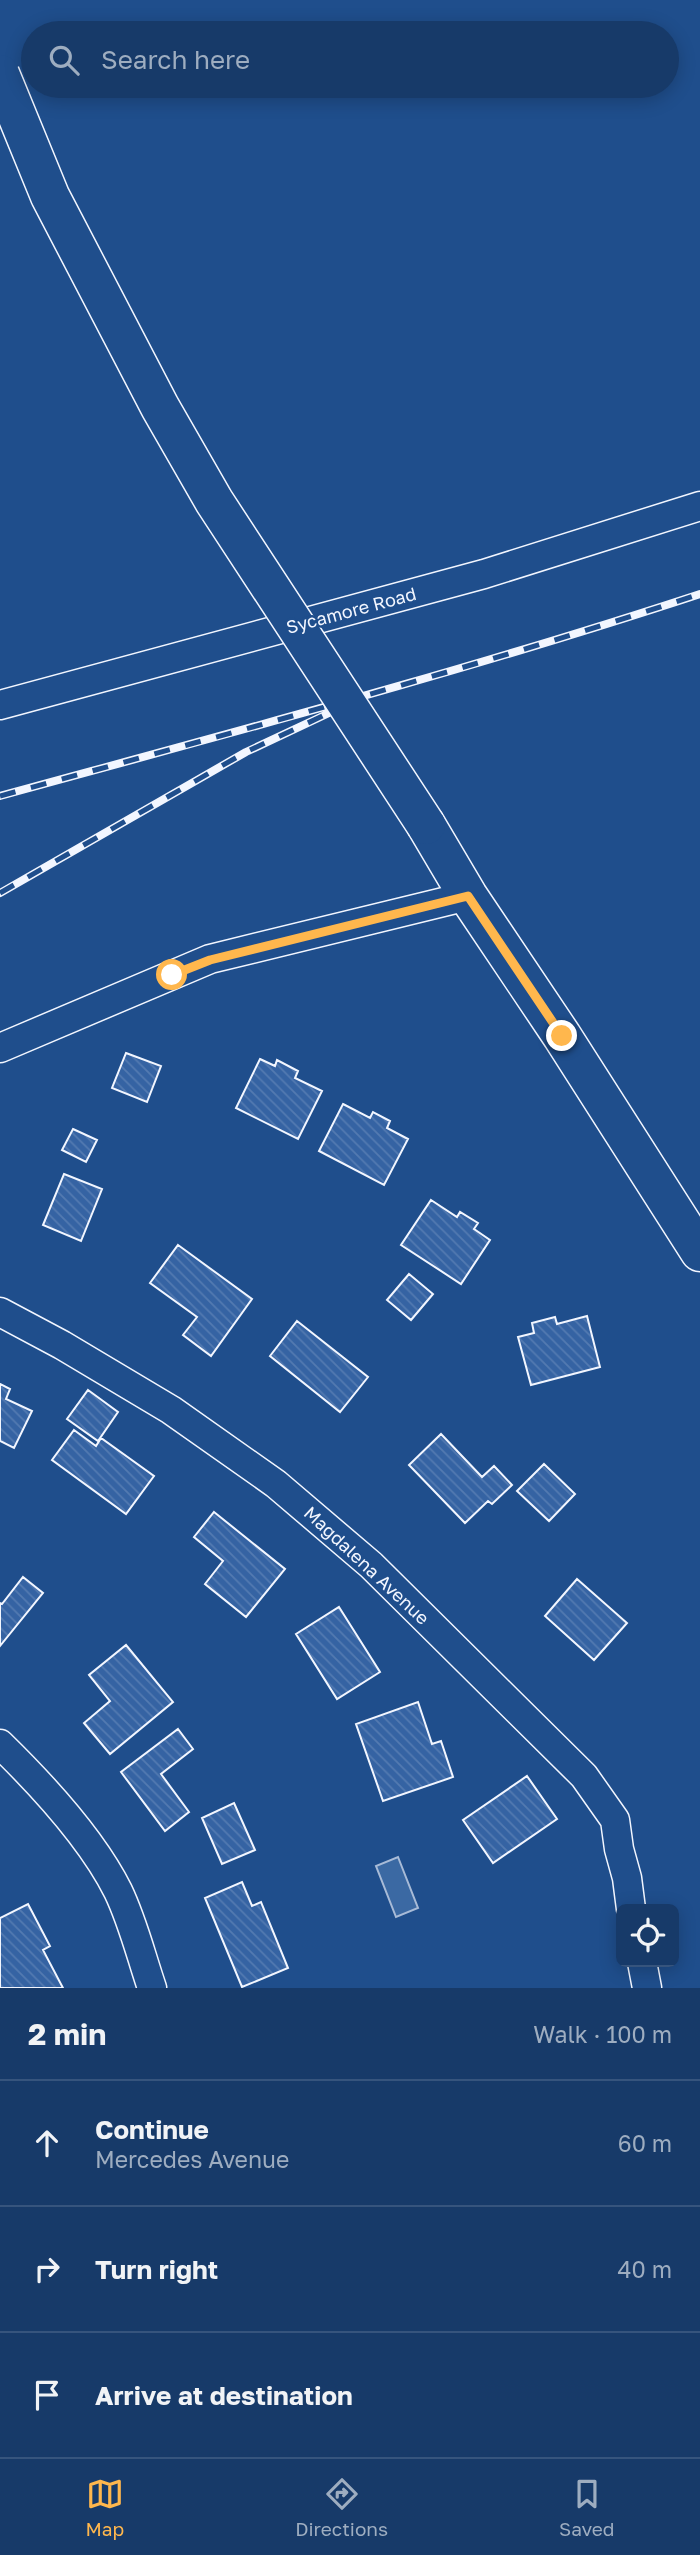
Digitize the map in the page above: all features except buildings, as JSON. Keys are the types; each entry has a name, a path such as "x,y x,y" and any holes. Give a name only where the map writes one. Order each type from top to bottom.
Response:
{"main road":[{"path":"0,75 50,196 160,407 214,501 700,1252"}],"street":[{"name":"Sycamore Road","path":"0,705 484,574 700,506"},
{"path":"0,1048 210,960 468,896"},
{"name":"Magdalena Avenue","path":"0,1312 62,1345 171,1410 276,1484 371,1565 584,1776 615,1820 630,1904"},
{"path":"0,1744 91,1848 118,1891 152,1988"},
{"path":"643,1967 647,1988"}],"water":[{"path":"398,1857 418,1908 396,1917 376,1866"}],"railway":[{"path":"0,796 439,674 700,594"},
{"path":"0,893 246,752 329,713"}],"route":[{"path":"172,975 210,960 468,896 562,1036"}]}
